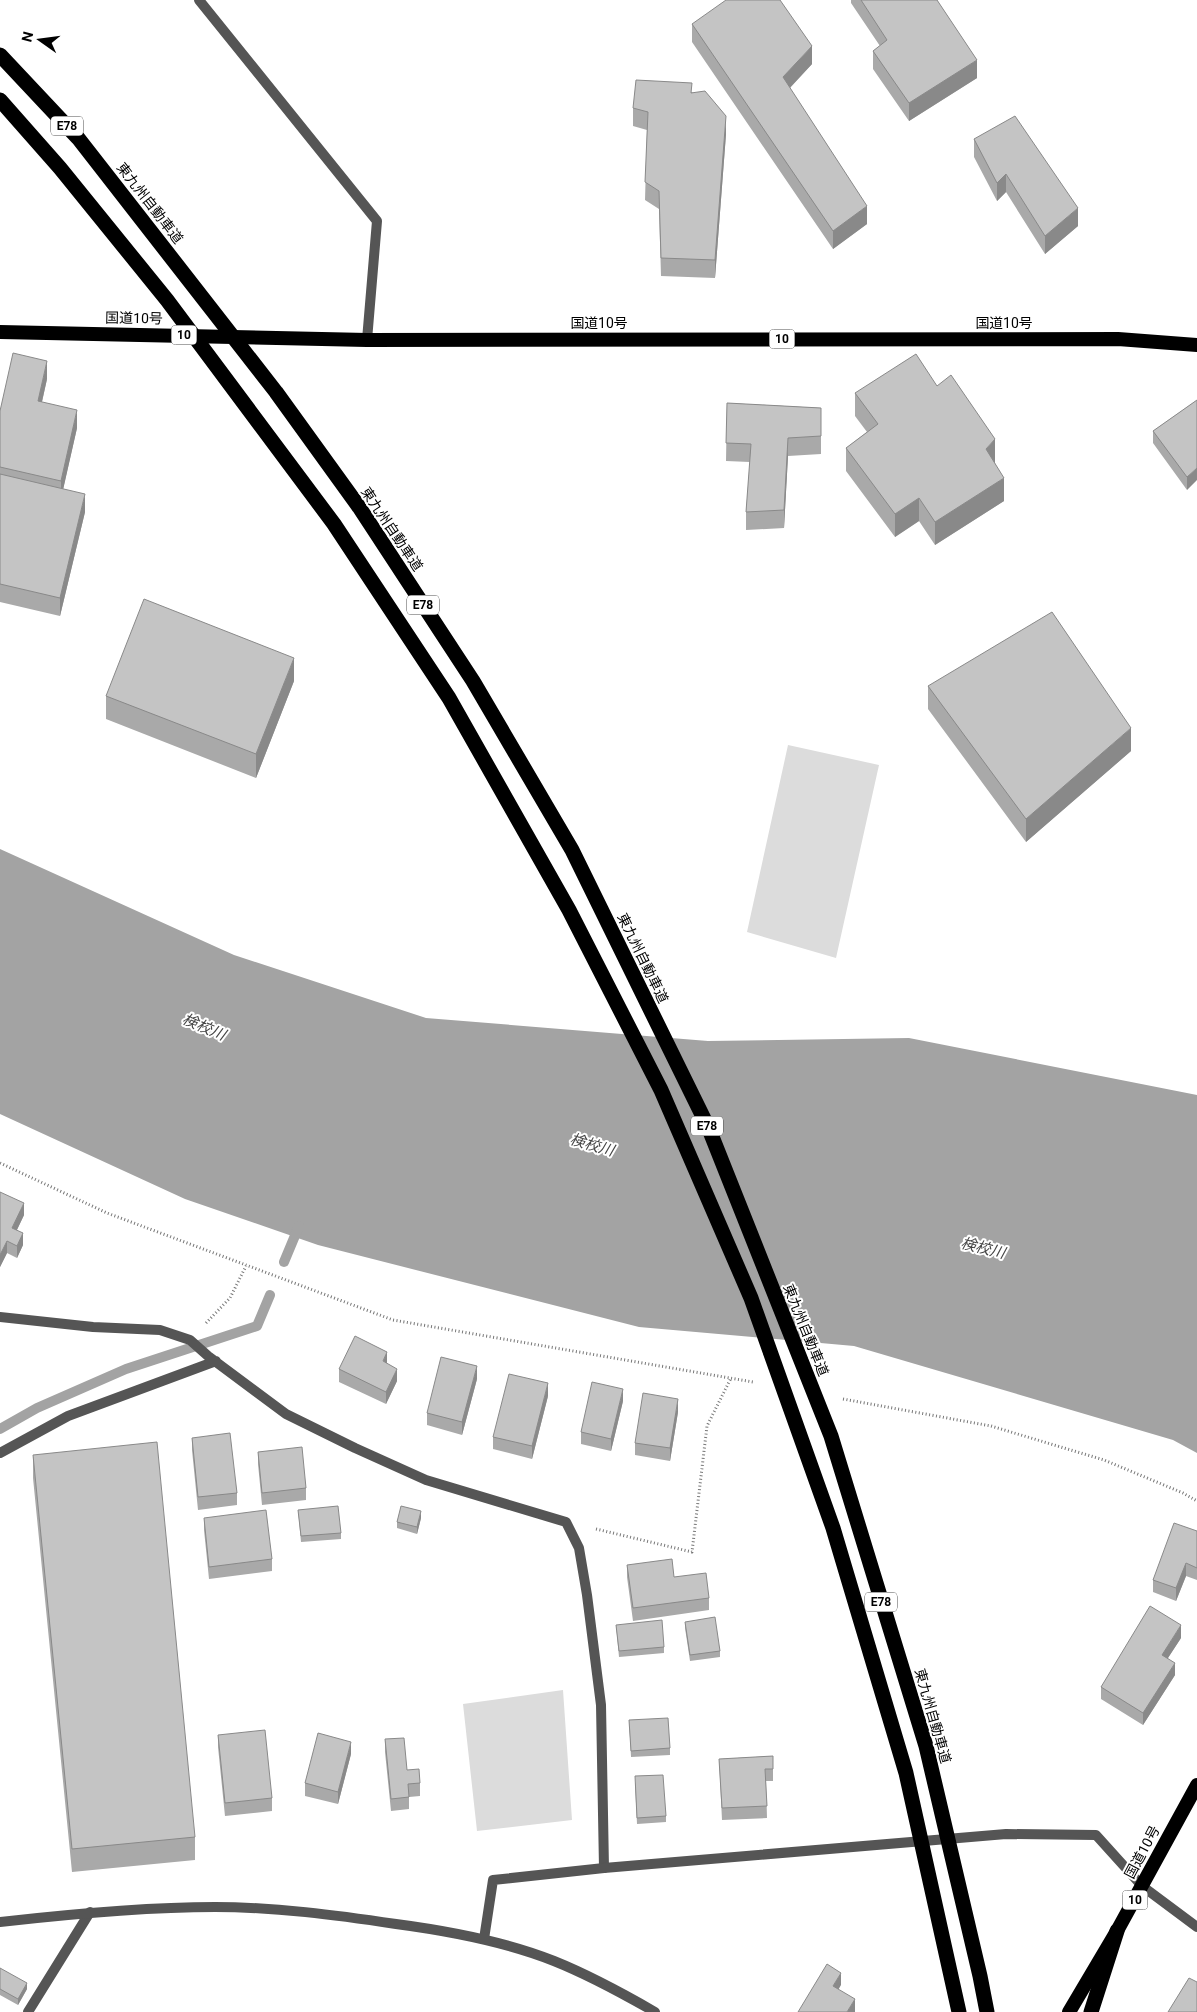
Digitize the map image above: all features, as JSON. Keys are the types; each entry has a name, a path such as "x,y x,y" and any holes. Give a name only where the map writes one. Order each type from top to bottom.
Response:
{"highway":[{"name":"東九州自動車道","path":"0,55 78,138 276,392 359,507 462,664 576,859 709,1129 831,1436 931,1767 987,2012"},
{"name":"E78","path":"0,100 60,168 167,300 334,524 443,690 531,841 569,910 662,1090 751,1298 833,1528 906,1773 959,2012"},
{"name":"国道10号","path":"0,332 367,340 1118,339 1197,345"},
{"name":"国道10号","path":"1069,2012 1117,1931 1197,1785"},
{"path":"1091,2012 1117,1931"}],"street":[{"path":"199,0 378,221 367,340"},
{"path":"0,1317 93,1327 160,1330 190,1340 286,1414 355,1448 426,1480 566,1522 579,1548 588,1595 601,1705 604,1868"},
{"path":"0,1453 68,1416 212,1358"},
{"path":"484,1939 493,1880 604,1868 1006,1834 1096,1835 1142,1886 1197,1927"},
{"path":"0,1922 90,1912 216,1907 326,1914 429,1928 484,1939 553,1960 617,1990 655,2012"},
{"path":"28,2012 90,1912"}],"path":[{"path":"0,1163 107,1213 393,1320 760,1383"},
{"path":"190,1340 230,1298 246,1266"},
{"path":"566,1522 692,1552 707,1426 731,1378"},
{"path":"837,1398 991,1426 1104,1460 1183,1493 1197,1501"}],"shaded area":[{"path":"788,745 879,765 836,958 747,932"},
{"path":"563,1690 572,1820 477,1831 463,1704"}],"water":[{"name":"検校川","path":"0,849 234,955 426,1018 708,1041 909,1038 1197,1095 1197,1453 1173,1440 854,1346 639,1327 318,1245 185,1199 0,1114"}],"building":[{"path":"726,0 780,0 812,46 783,77 867,206 833,231 692,24"},
{"path":"861,0 937,0 977,60 909,103 873,51 887,40"},
{"path":"636,80 692,83 691,93 705,91 726,116 715,260 661,258 659,191 645,182 648,112 633,108"},
{"path":"1015,116 1078,208 1045,236 1006,174 997,183 974,139"},
{"path":"13,353 47,361 38,401 77,410 61,481 0,467 0,411"},
{"path":"916,354 937,386 951,375 995,439 986,449 1004,478 935,522 919,498 895,514 846,448 878,424 855,393"},
{"path":"1197,400 1197,468 1187,477 1153,431"},
{"path":"727,403 821,408 821,436 788,438 784,510 746,512 751,444 726,443"},
{"path":"0,474 85,494 60,598 0,584"},
{"path":"144,599 294,658 256,754 106,696"},
{"path":"1052,612 1131,728 1026,819 928,686"},
{"path":"0,1192 24,1203 12,1228 23,1233 17,1246 7,1241 0,1255"},
{"path":"355,1336 387,1352 383,1361 397,1369 386,1392 339,1369"},
{"path":"441,1357 477,1366 462,1422 427,1413"},
{"path":"509,1374 548,1383 532,1446 493,1437"},
{"path":"592,1382 623,1389 611,1439 581,1432"},
{"path":"643,1393 678,1399 670,1448 635,1443"},
{"path":"230,1433 237,1493 198,1497 192,1438"},
{"path":"157,1442 195,1837 72,1849 33,1455"},
{"path":"302,1447 306,1488 262,1493 258,1452"},
{"path":"338,1506 341,1533 301,1536 298,1510"},
{"path":"401,1506 421,1511 417,1527 397,1522"},
{"path":"266,1510 272,1559 209,1567 204,1518"},
{"path":"1174,1523 1197,1531 1197,1568 1186,1563 1176,1588 1153,1580"},
{"path":"672,1559 674,1577 706,1573 709,1598 633,1608 627,1565"},
{"path":"1150,1606 1181,1625 1162,1655 1175,1663 1143,1713 1101,1687"},
{"path":"715,1617 720,1651 690,1655 685,1622"},
{"path":"662,1620 664,1647 619,1651 616,1625"},
{"path":"668,1718 670,1748 631,1751 629,1720"},
{"path":"265,1730 272,1798 225,1803 218,1735"},
{"path":"318,1733 351,1742 338,1792 305,1783"},
{"path":"404,1738 407,1770 419,1769 420,1783 408,1784 409,1797 391,1799 385,1739"},
{"path":"773,1756 773,1769 765,1769 767,1806 722,1808 719,1759"},
{"path":"663,1775 666,1816 637,1818 635,1776"},
{"path":"827,1964 841,1973 833,1986 855,1999 847,2012 798,2012"},
{"path":"0,1968 27,1983 18,1999 0,1989"},
{"path":"1189,1978 1197,1982 1197,2012 1168,2012"}],"waterway":[{"path":"284,1262 299,1226"},
{"path":"0,1429 37,1408 126,1369 257,1326 270,1295"}]}
